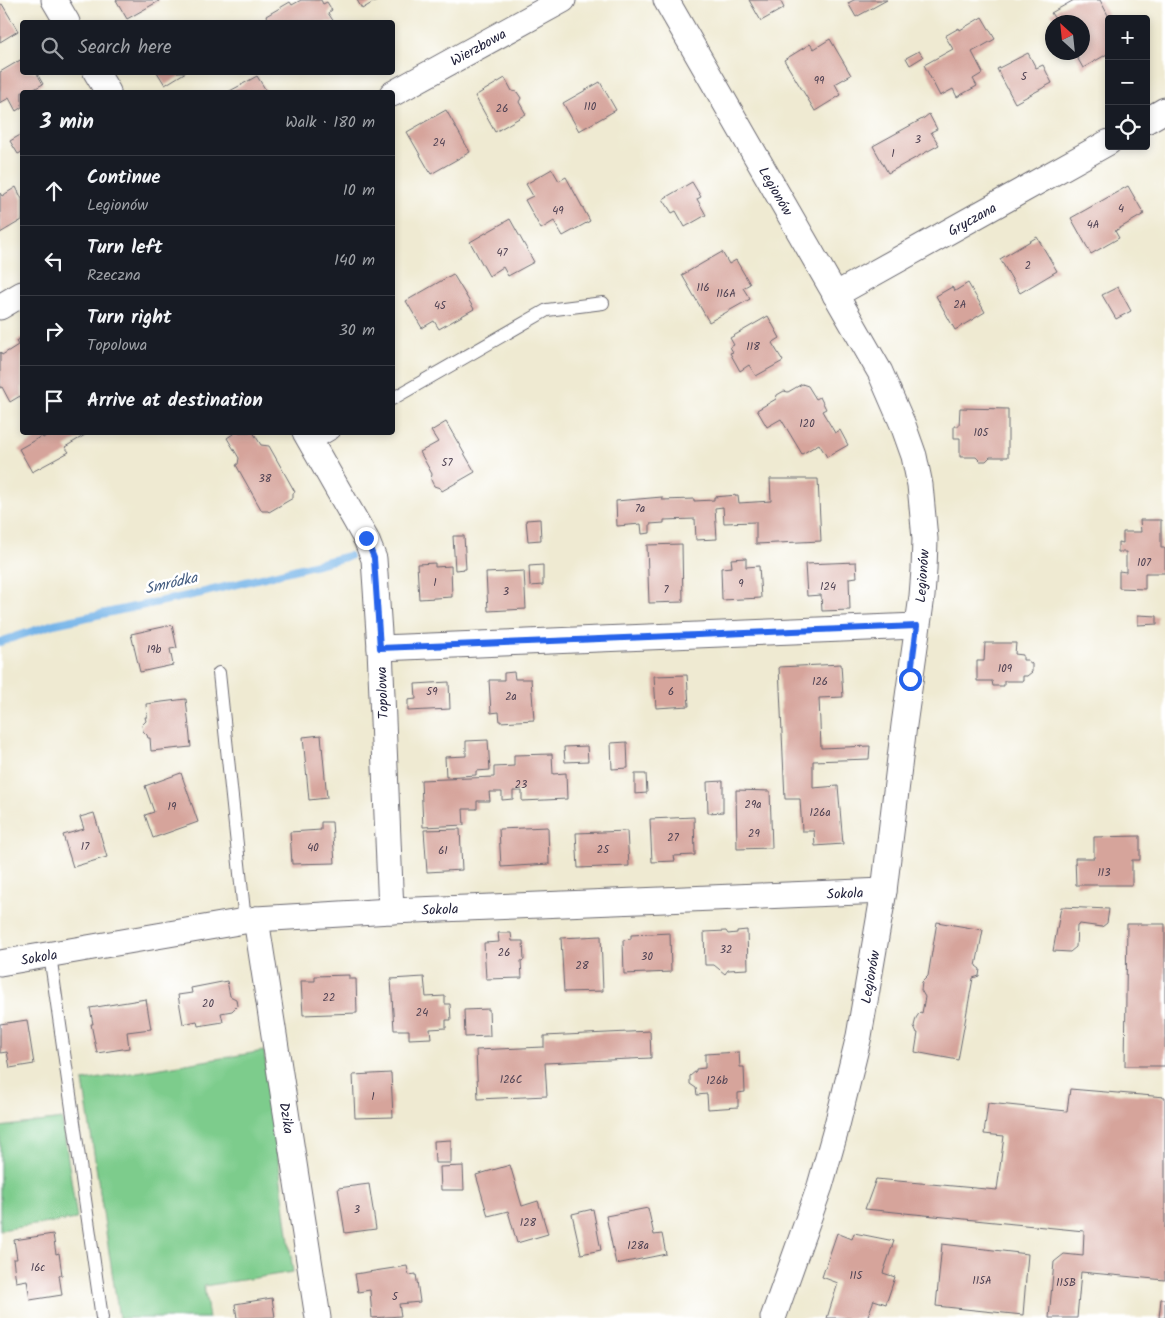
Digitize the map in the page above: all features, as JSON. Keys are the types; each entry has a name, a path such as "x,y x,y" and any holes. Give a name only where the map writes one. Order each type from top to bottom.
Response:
{"street":[{"path":"54,0 66,20"},
{"name":"Wierzbowa","path":"395,92 563,0"},
{"name":"Legionów","path":"669,1 880,372 903,424 914,456 922,502 925,539 924,570 884,891 858,1036 835,1133 820,1186 773,1318"},
{"path":"98,75 107,90"},
{"path":"1150,119 1165,110"},
{"name":"Gryczana","path":"835,295 1105,144"},
{"path":"0,307 20,295"},
{"name":"Topolowa","path":"309,439 366,538 374,558 380,648 391,911"},
{"path":"380,648 917,626"},
{"name":"Sokola","path":"0,963 250,920 391,911 884,891"},
{"name":"Dzika","path":"250,920 318,1318"}],"lane":[{"path":"395,397 547,310 603,303"},
{"path":"309,439 323,435"},
{"path":"219,673 250,920"},
{"path":"50,955 102,1318"}],"green space":[{"path":"264,1051 293,1272 204,1286 209,1318 119,1318 83,1081"},
{"path":"62,1119 77,1219 0,1230 0,1127"}],"building":[{"path":"116,0 159,0 159,1 127,19"},
{"path":"301,0 321,0 323,4 327,2 332,10 328,13 333,20 268,20 266,16 290,2 292,5"},
{"path":"357,0 377,0 362,9"},
{"path":"749,0 780,0 784,8 761,21"},
{"path":"854,0 887,0 856,17 848,3"},
{"path":"1074,0 1100,0 1108,15 1105,15 1105,55 1083,68 1078,60 1090,60 1090,15 1052,15 1051,13"},
{"path":"2,4 18,31 0,42 0,5"},
{"path":"982,17 995,39 972,52 983,73 973,79 977,86 957,97 953,89 940,96 924,65 953,49 945,36 959,28 960,30"},
{"path":"830,39 851,75 835,84 841,95 815,111 784,60 810,44 814,49"},
{"path":"919,51 923,57 910,65 906,58"},
{"path":"1028,53 1036,68 1043,65 1052,83 1015,103 997,69"},
{"path":"20,60 20,75 38,75 43,84 32,90 20,90 20,108 16,111 9,98 0,103 0,72"},
{"path":"159,75 181,75 165,85"},
{"path":"257,76 266,90 232,90"},
{"path":"505,78 512,91 517,92 521,98 519,102 526,114 495,132 475,96"},
{"path":"600,82 616,110 579,131 563,103"},
{"path":"446,110 470,152 431,174 407,132"},
{"path":"929,114 937,129 931,132 939,145 888,173 873,146"},
{"path":"20,135 20,153 18,154 10,141"},
{"path":"552,169 559,181 566,177 590,221 563,236 554,221 541,229 525,200 533,196 526,184"},
{"path":"692,182 701,197 697,199 706,215 685,227 676,211 672,213 663,199"},
{"path":"1128,186 1144,214 1115,231 1119,238 1091,254 1071,218"},
{"path":"16,187 20,195 20,221 0,233 0,193 2,196"},
{"path":"510,219 534,262 508,276 503,267 489,276 470,242"},
{"path":"1037,237 1057,271 1020,293 1000,259"},
{"path":"722,252 729,264 736,260 750,284 743,288 750,299 709,322 682,275"},
{"path":"453,274 474,309 439,329 434,321 422,328 406,301"},
{"path":"968,283 985,312 955,330 936,296 952,287 955,291"},
{"path":"1118,287 1131,311 1116,319 1102,295"},
{"path":"768,316 780,338 772,343 783,361 756,376 749,365 740,371 730,353 733,352 730,347 734,345 730,338"},
{"path":"20,338 20,396 10,402 2,387 0,388 0,352 2,355 18,345 16,341"},
{"path":"802,384 808,386 816,399 820,397 826,409 822,411 835,433 840,430 848,445 827,457 819,444 802,454 781,419 767,427 757,410 776,399 777,395 784,391 788,392"},
{"path":"960,408 1008,409 1008,457 990,457 986,461 980,461 976,457 960,457 960,438 954,438 954,426 959,426"},
{"path":"446,422 475,472 442,491 434,486 431,480 432,474 420,452 438,442 431,431"},
{"path":"48,435 85,435 65,447 69,452 32,472 19,449 42,436 43,438"},
{"path":"232,435 255,435 261,445 269,446 295,492 293,493 293,498 269,512 262,511 236,465 239,458 227,438"},
{"path":"770,479 818,479 821,541 756,544 756,522 724,523 723,507 715,508 717,539 696,540 695,519 664,520 664,523 650,524 650,533 642,534 641,524 617,526 616,501 662,497 662,500 694,499 694,501 714,500 714,497 738,495 739,503 771,501"},
{"path":"540,519 541,540 528,541 526,520"},
{"path":"1140,520 1161,520 1161,548 1165,548 1165,573 1145,573 1145,589 1119,588 1119,571 1126,572 1126,552 1118,552 1118,542 1123,543 1123,532 1141,532"},
{"path":"453,536 464,536 466,569 455,570"},
{"path":"682,544 683,602 649,603 647,545"},
{"path":"746,558 746,567 759,566 761,598 722,600 721,568 732,567 731,559"},
{"path":"856,562 857,577 849,578 850,610 822,611 821,595 807,596 805,564"},
{"path":"435,563 435,567 451,566 452,597 419,599 417,564"},
{"path":"543,565 543,585 530,586 529,566"},
{"path":"524,571 526,609 488,611 486,573"},
{"path":"1138,615 1157,616 1157,624 1138,625"},
{"path":"172,625 177,648 170,649 173,665 140,672 131,634"},
{"path":"985,643 1016,643 1015,654 1023,655 1023,660 1027,660 1032,664 1032,672 1027,676 1023,676 1023,681 1004,681 1004,686 993,686 992,681 977,681 977,661 984,661"},
{"path":"841,664 843,697 819,698 821,748 870,746 869,759 813,761 813,788 838,786 843,844 815,846 814,831 802,831 800,799 785,799 779,667"},
{"path":"514,672 515,679 531,679 534,720 500,722 499,712 491,713 489,680 504,680 504,673"},
{"path":"687,675 689,706 656,708 654,676"},
{"path":"449,682 450,709 408,711 408,700 416,699 415,684"},
{"path":"186,699 191,747 151,751 150,738 143,731 142,725 146,721 145,717 147,717 146,704"},
{"path":"321,735 327,798 309,800 303,737"},
{"path":"488,740 490,770 476,771 476,775 446,777 445,757 466,756 466,741"},
{"path":"627,742 628,768 612,769 611,743"},
{"path":"587,746 588,761 565,762 564,747"},
{"path":"552,754 553,774 566,773 567,799 522,801 522,791 513,791 513,799 502,800 502,792 489,792 490,801 477,801 477,809 463,809 464,825 423,827 421,780 494,777 494,767 514,766 514,755"},
{"path":"181,773 198,822 153,838 145,815 154,812 145,786"},
{"path":"635,774 646,774 647,793 635,794"},
{"path":"723,781 723,812 708,813 707,782"},
{"path":"736,790 770,791 772,848 737,849"},
{"path":"94,813 107,857 73,867 63,835 84,829 80,817"},
{"path":"694,817 695,855 674,856 675,861 652,862 650,819"},
{"path":"321,822 332,822 335,863 292,864 290,832 321,830"},
{"path":"548,827 549,864 501,867 499,829"},
{"path":"460,829 462,870 427,872 424,830"},
{"path":"627,831 629,866 578,868 576,833"},
{"path":"1140,836 1140,860 1132,860 1132,885 1076,885 1075,858 1094,858 1094,837"},
{"path":"1061,907 1109,909 1107,923 1102,927 1080,924 1077,926 1076,947 1070,952 1053,951"},
{"path":"937,922 983,930 976,966 980,969 979,976 973,978 958,1060 915,1052 918,1033 914,1026 916,1018 920,1012 922,1013 925,997 921,990 922,982 928,976"},
{"path":"1127,924 1165,924 1165,1066 1125,1066"},
{"path":"747,930 748,969 728,970 725,974 714,965 705,965 704,932 726,931 728,934"},
{"path":"498,933 511,933 512,941 523,941 524,960 521,961 522,978 486,979 484,943 499,942"},
{"path":"670,933 671,972 624,974 623,940 631,939 631,935"},
{"path":"601,936 603,991 564,992 561,938"},
{"path":"349,975 349,979 356,979 357,1013 303,1015 301,981 315,981 315,976"},
{"path":"424,977 426,997 445,996 445,1004 450,1004 451,1020 446,1020 446,1028 430,1029 431,1038 409,1039 409,1030 394,1030 391,979"},
{"path":"227,981 230,996 236,999 237,1006 232,1011 221,1013 223,1022 198,1026 197,1021 183,1024 178,995 192,993 191,988"},
{"path":"146,999 151,1029 127,1032 129,1048 97,1053 90,1008"},
{"path":"489,1009 490,1036 465,1037 464,1010"},
{"path":"27,1020 34,1064 10,1068 7,1052 0,1053 0,1024"},
{"path":"650,1031 651,1058 545,1063 547,1096 478,1099 476,1050 544,1047 544,1036"},
{"path":"739,1052 740,1067 744,1067 745,1092 738,1093 738,1107 708,1109 707,1094 697,1095 696,1088 690,1084 690,1076 696,1069 705,1068 705,1054"},
{"path":"391,1073 393,1117 355,1118 353,1075"},
{"path":"1070,1089 1165,1097 1165,1280 1081,1272 1077,1318 1049,1318 1054,1262 1064,1254 1083,1256 1084,1231 865,1209 876,1179 997,1190 1004,1136 984,1134 988,1103 1067,1111"},
{"path":"451,1140 451,1163 435,1163 434,1141"},
{"path":"510,1165 522,1206 538,1201 548,1234 517,1243 508,1211 488,1216 476,1175"},
{"path":"463,1166 464,1190 441,1190 440,1167"},
{"path":"369,1184 376,1229 345,1233 338,1188"},
{"path":"648,1208 654,1235 662,1234 666,1254 616,1264 606,1216"},
{"path":"593,1209 601,1250 581,1254 572,1214"},
{"path":"837,1233 852,1239 854,1233 894,1241 883,1273 895,1277 886,1304 874,1300 867,1318 827,1318 838,1283 822,1277"},
{"path":"53,1234 56,1254 59,1253 62,1275 59,1275 62,1295 30,1300 27,1280 16,1282 13,1259 17,1259 14,1240"},
{"path":"942,1244 1028,1254 1023,1315 936,1306"},
{"path":"407,1266 409,1275 416,1274 420,1302 399,1304 401,1316 372,1318 370,1290 358,1292 355,1274"},
{"path":"272,1298 275,1317 237,1318 235,1304"},
{"path":"1161,1299 1165,1299 1165,1318 1159,1318"}],"waterway":[{"name":"Smródka","path":"0,642 54,624 201,593 349,556"}],"route":[{"path":"366,538 374,558 380,648 917,626 910,679"}]}
